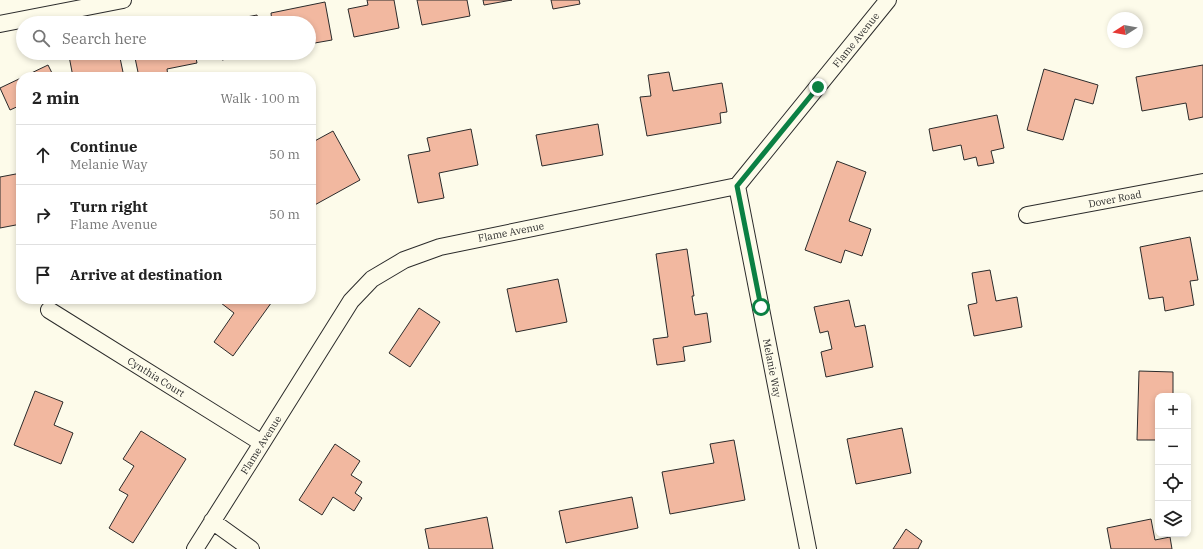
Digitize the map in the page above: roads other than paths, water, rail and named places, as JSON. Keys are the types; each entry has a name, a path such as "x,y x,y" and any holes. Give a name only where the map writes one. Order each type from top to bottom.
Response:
{"street":[{"path":"41,16 123,0"},
{"name":"Flame Avenue","path":"195,549 351,301 372,279 404,260 440,246 737,186 888,0"},
{"path":"0,24 16,21"},
{"name":"Dover Road","path":"1027,216 1203,182"},
{"name":"Melanie Way","path":"737,186 808,549"},
{"name":"Cynthia Court","path":"49,310 262,443"},
{"path":"212,521 251,549"}]}
